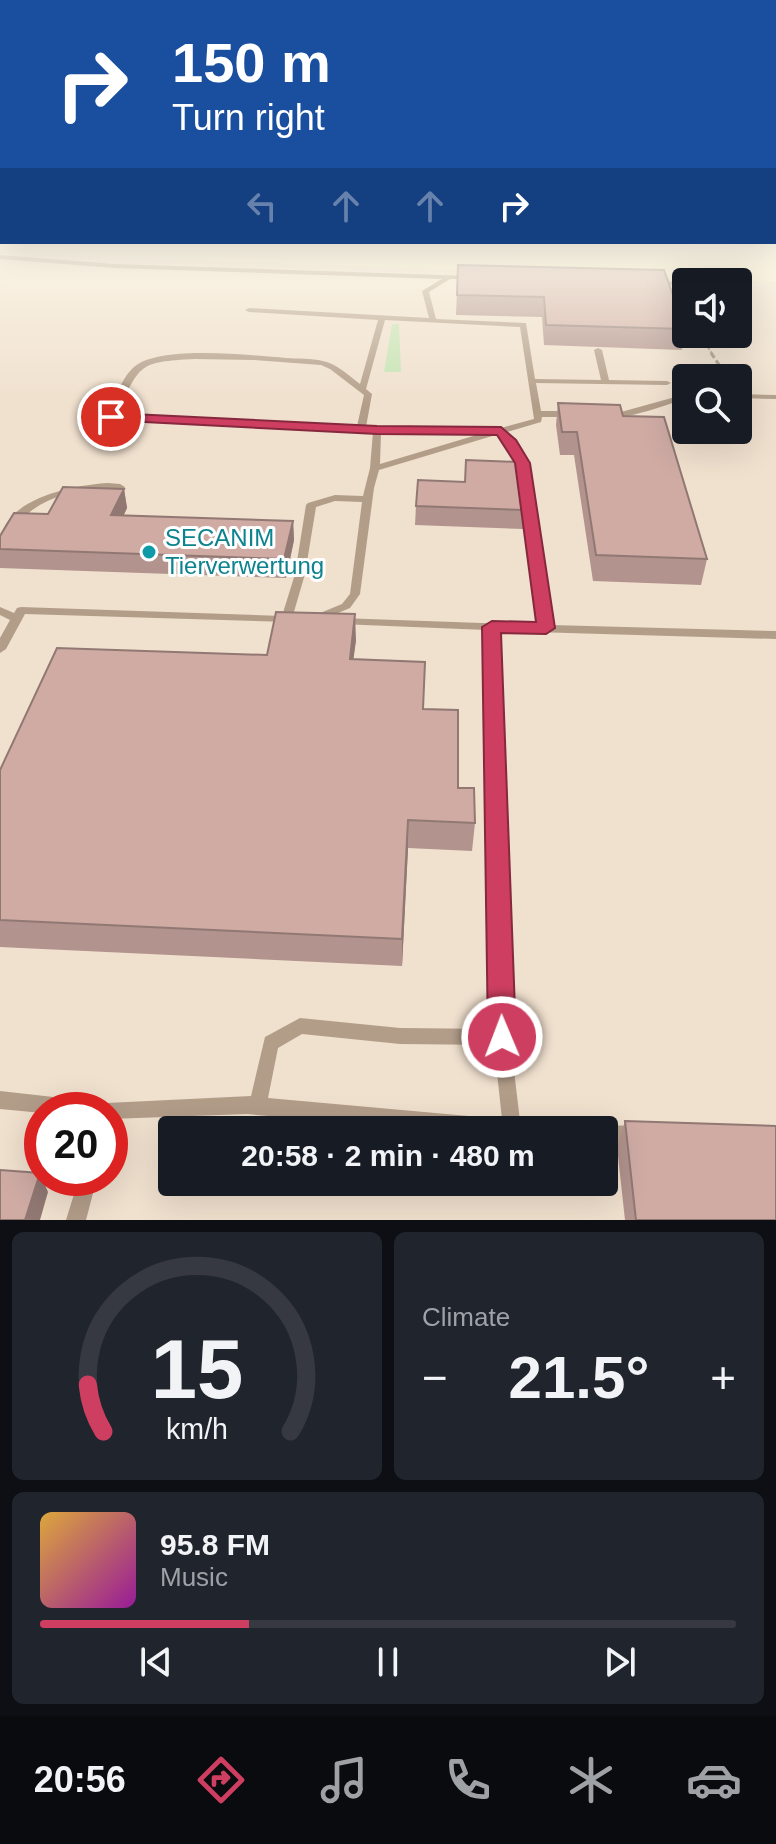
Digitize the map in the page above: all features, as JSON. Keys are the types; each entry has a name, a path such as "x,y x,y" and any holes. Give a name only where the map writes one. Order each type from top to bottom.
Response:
{"lane":[{"path":"425,292 433,320"},
{"path":"249,310 523,325 538,420 375,468"},
{"path":"362,390 382,318"},
{"path":"598,350 606,382"},
{"path":"361,429 368,394 333,367 322,363 176,355 150,360 138,366 111,417 377,430 501,431"},
{"path":"531,381 667,383"},
{"path":"752,396 776,397"},
{"path":"593,415 621,415 672,400"},
{"path":"537,414 579,415"},
{"path":"311,620 346,606 355,594 375,468 377,430"},
{"path":"501,431 522,463 546,628"},
{"path":"0,542 20,514 65,491 100,485 120,487 111,503"},
{"path":"287,619 300,574 311,505 335,498 368,499"},
{"path":"0,610 16,619"},
{"path":"0,649 21,610 776,635"},
{"path":"492,627 502,1037 511,1116"},
{"path":"128,1109 258,1104 271,1043 300,1026 400,1036 502,1037"},
{"path":"0,1100 24,1102"},
{"path":"247,1105 368,1116"},
{"path":"618,1135 651,1136"},
{"path":"76,1220 83,1196"}],"shaded area":[{"path":"0,292 672,292 672,348 752,348 752,292 776,292 776,1220 0,1220"}],"green space":[{"path":"392,324 399,324 401,372 384,372"}],"building":[{"path":"457,292 672,292 672,329 546,325 544,297 457,295"},
{"path":"558,403 620,405 623,416 664,417 707,559 596,555 577,432 562,432"},
{"path":"466,460 518,462 525,510 416,506 418,480 465,482"},
{"path":"63,487 124,489 111,515 293,521 284,559 0,549 0,536 14,513 48,514"},
{"path":"276,612 355,614 350,659 425,662 423,709 458,710 458,788 474,788 475,823 408,820 402,939 0,920 0,770 57,648 267,655"},
{"path":"625,1121 776,1126 776,1220 636,1220"},
{"path":"0,1170 24,1172 24,1196 33,1196 25,1220 0,1220"}],"place":[{"name":"SECANIM Tierverwertung","path":"149,552"}],"route":[{"path":"111,417 377,430 501,431 511,443 522,463 546,628 492,627 502,1037"}]}
